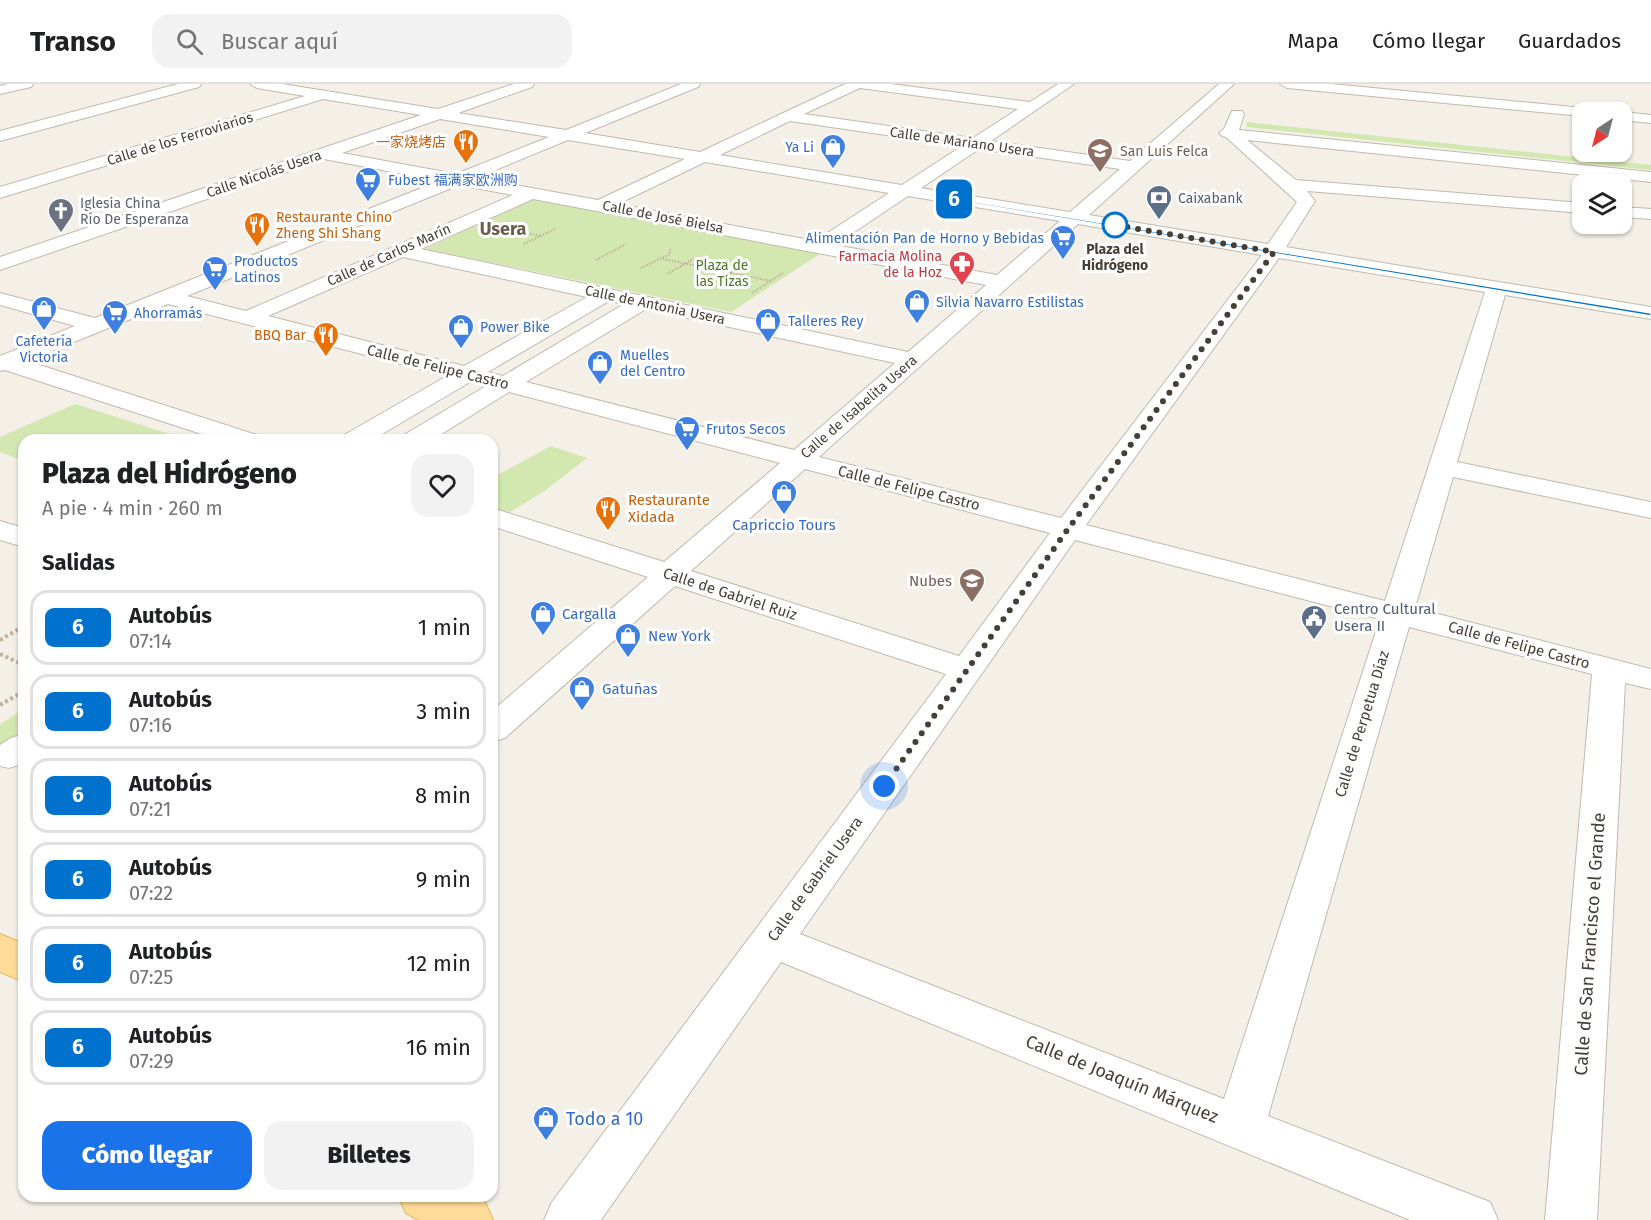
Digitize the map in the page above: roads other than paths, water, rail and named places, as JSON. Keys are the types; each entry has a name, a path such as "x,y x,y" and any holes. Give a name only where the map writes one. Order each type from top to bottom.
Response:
{"main road":[{"path":"0,951 18,962"},
{"path":"435,1202 467,1220"}],"street":[{"path":"0,90 26,84"},
{"path":"0,136 194,84"},
{"path":"256,84 1651,313"},
{"name":"Calle de los Ferroviarios","path":"0,193 359,84"},
{"name":"Calle Nicolás Usera","path":"0,264 527,84"},
{"path":"3,363 693,84"},
{"path":"600,206 858,84 1033,106"},
{"path":"819,247 1067,84"},
{"name":"Calle de Isabelita Usera","path":"498,722 1227,84"},
{"path":"1287,84 1398,89 1572,111"},
{"path":"1568,92 1576,102"},
{"path":"1200,108 1225,125"},
{"name":"Calle de Mariano Usera","path":"790,117 1133,166"},
{"path":"1632,117 1651,119"},
{"path":"1177,128 1225,125 1472,159 1651,177"},
{"name":"Calle de Gabriel Usera","path":"570,1220 969,670 1068,529 1274,252 1306,201 1225,125"},
{"path":"1472,159 1474,139"},
{"name":"Calle de José Bielsa","path":"324,154 1002,282"},
{"path":"1291,185 1572,207"},
{"name":"Calle de Carlos Marín","path":"247,318 532,193"},
{"path":"1632,213 1651,214"},
{"name":"Calle de Antonia Usera","path":"399,250 912,360"},
{"name":"Calle de Perpetua Díaz","path":"1240,1126 1497,288"},
{"path":"363,434 605,295"},
{"name":"Calle de Felipe Castro","path":"167,297 1651,679"},
{"path":"0,298 96,325"},
{"path":"423,434 643,302"},
{"path":"3,363 229,434"},
{"path":"1442,467 1651,510"},
{"name":"Calle de Gabriel Ruiz","path":"498,520 969,670"},
{"path":"0,530 18,536"},
{"name":"Calle de San Francisco el Grande","path":"1571,1220 1609,668"},
{"name":"Calle de Joaquín Márquez","path":"771,940 1472,1220"}],"place":[{"name":"一家烧烤店","path":"466,165"},
{"name":"Ya Li","path":"833,170"},
{"name":"San Luis Felca","path":"1100,174"},
{"name":"Fubest 福满家欧洲购","path":"368,203"},
{"name":"Caixabank","path":"1159,221"},
{"name":"Plaza del Hidrógeno","path":"1115,225"},
{"name":"Iglesia China Río De Esperanza","path":"61,234"},
{"name":"Restaurante Chino Zheng Shi Shang","path":"257,248"},
{"name":"Alimentación Pan de Horno y Bebidas","path":"1063,261"},
{"name":"Farmacia Molina de la Hoz","path":"962,287"},
{"name":"Productos Latinos","path":"215,292"},
{"name":"Silvia Navarro Estilistas","path":"917,325"},
{"name":"Cafetería Victoria","path":"44,332"},
{"name":"Ahorramás","path":"115,336"},
{"name":"Talleres Rey","path":"768,344"},
{"name":"Power Bike","path":"461,350"},
{"name":"BBQ Bar","path":"326,358"},
{"name":"Muelles del Centro","path":"600,386"},
{"name":"Frutos Secos","path":"687,452"},
{"name":"Capriccio Tours","path":"784,516"},
{"name":"Restaurante Xidada","path":"608,532"},
{"name":"Nubes","path":"972,604"},
{"name":"Cargalla","path":"543,637"},
{"name":"Centro Cultural Usera II","path":"1314,641"},
{"name":"New York","path":"628,659"},
{"name":"Gatuñas","path":"582,712"},
{"name":"Todo a 10","path":"546,1142"}],"district":[{"name":"Usera","path":"503,229"}],"park label":[{"name":"Plaza de las Tizas","path":"722,274"}]}
